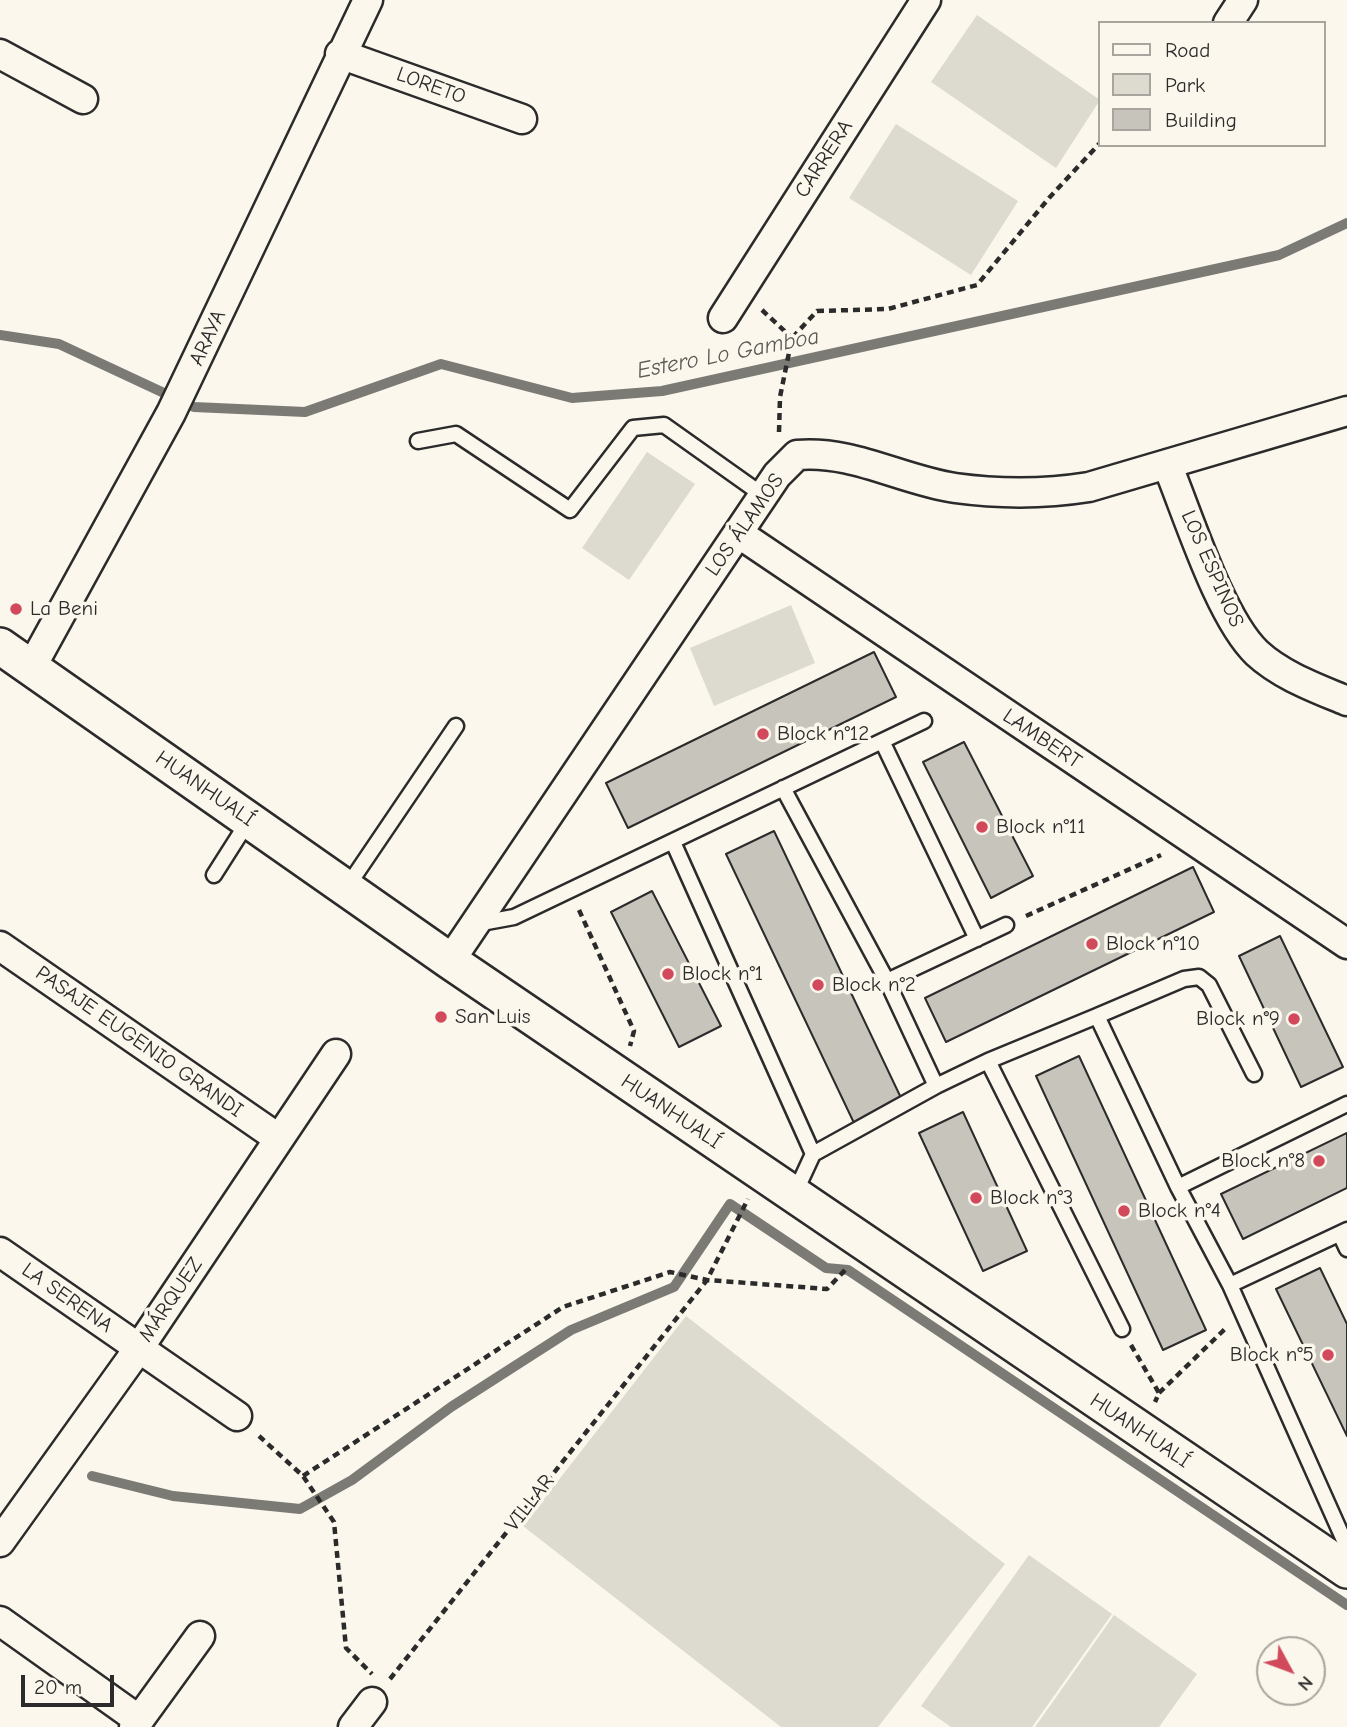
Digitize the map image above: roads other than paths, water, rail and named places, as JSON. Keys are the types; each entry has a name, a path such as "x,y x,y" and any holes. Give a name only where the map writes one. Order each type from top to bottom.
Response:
{"street":[{"name":"ARAYA","path":"31,667 199,358 340,54 368,0"},
{"name":"CARRERA","path":"723,318 926,0"},
{"path":"1229,21 1242,0"},
{"path":"0,54 83,99"},
{"name":"LORETO","path":"340,54 522,119"},
{"name":"LOS ÁLAMOS","path":"450,961 738,533 797,455 826,453 954,488 1053,492 1089,487 1347,411"},
{"name":"LOS ESPINOS","path":"1167,464 1235,628 1258,653 1283,672 1347,701"},
{"name":"LAMBERT","path":"738,533 1347,944"},
{"name":"HUANHUALÍ","path":"0,646 450,961 1347,1570"},
{"name":"PASAJE EUGENIO GRANDI","path":"0,946 278,1139"},
{"name":"MÁRQUEZ","path":"0,1542 139,1348 336,1054"},
{"name":"LA SERENA","path":"0,1252 237,1416"},
{"path":"0,1621 136,1723 200,1636"},
{"path":"353,1727 379,1694"}],"lane":[{"path":"418,441 456,434 570,510 633,428 664,425 764,496"},
{"path":"474,925 514,917 925,721"},
{"path":"346,888 456,726"},
{"path":"882,741 977,939"},
{"path":"783,788 887,981 936,1086"},
{"path":"214,876 249,820"},
{"path":"673,842 813,1154"},
{"path":"887,981 1006,925"},
{"path":"793,1196 813,1154 936,1086 988,1061 1184,979 1199,977 1209,985 1254,1074"},
{"path":"1097,1016 1178,1187 1230,1285 1347,1547"},
{"path":"988,1061 1122,1329"},
{"path":"1178,1187 1347,1104"},
{"path":"1230,1285 1343,1232 1347,1249"}],"waterway":[{"name":"Estero Lo Gamboa","path":"0,335 59,344 194,407 305,412 441,364 572,398 662,391 1279,255 1347,223"},
{"path":"92,1476 173,1496 300,1509 352,1480 451,1407 571,1330 674,1287 730,1204 826,1268 848,1270 1347,1605"}],"place":[{"name":"La Beni","path":"16,609"},
{"name":"Block n°12","path":"763,734"},
{"name":"Block n°11","path":"982,827"},
{"name":"Block n°10","path":"1092,944"},
{"name":"Block n°1","path":"668,974"},
{"name":"Block n°2","path":"818,985"},
{"name":"San Luis","path":"441,1017"},
{"name":"Block n°9","path":"1294,1019"},
{"name":"Block n°8","path":"1319,1161"},
{"name":"Block n°3","path":"976,1198"},
{"name":"Block n°4","path":"1124,1211"},
{"name":"Block n°5","path":"1328,1355"}]}
